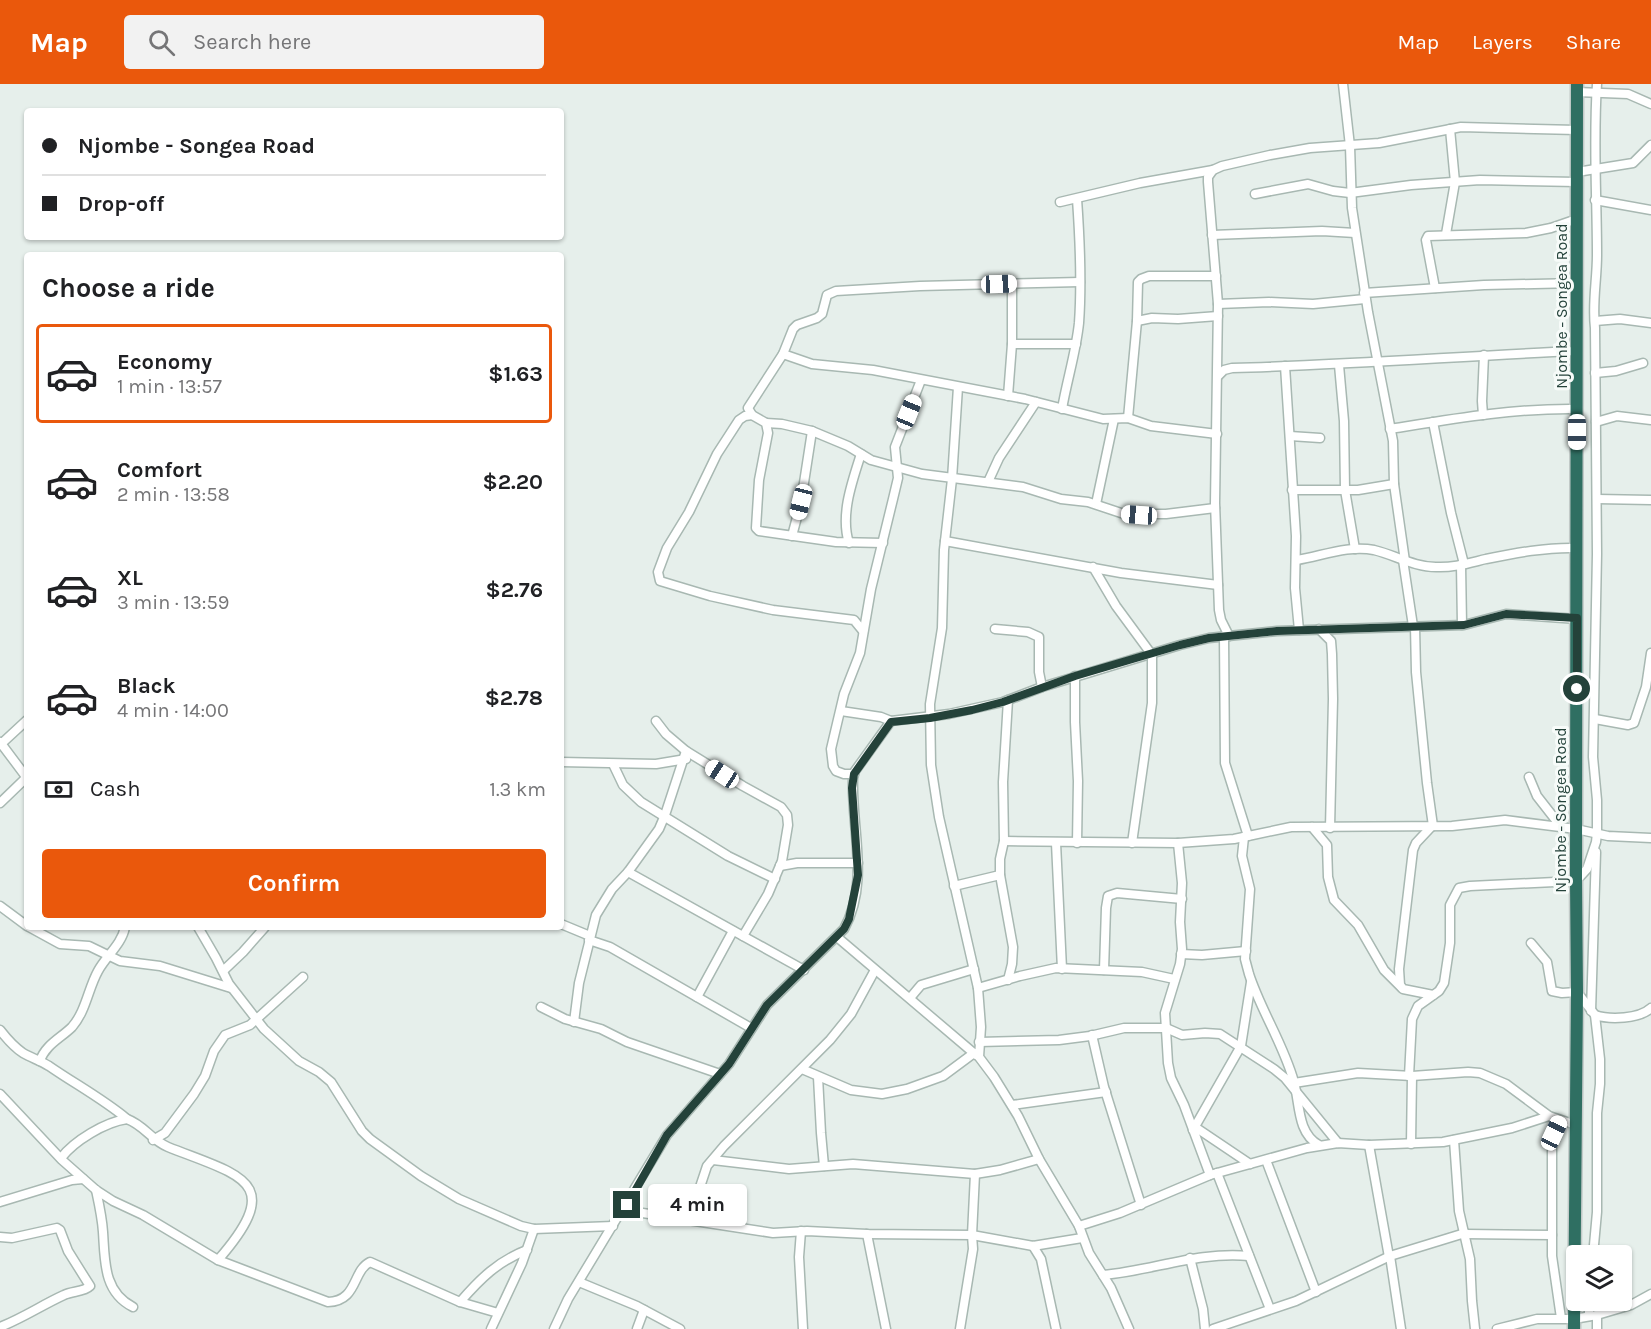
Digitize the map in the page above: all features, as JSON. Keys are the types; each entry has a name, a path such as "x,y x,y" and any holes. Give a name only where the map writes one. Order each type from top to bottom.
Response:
{"highway":[{"name":"Njombe - Songea Road","path":"1574,1324 1577,992 1577,88"}],"street":[{"path":"1342,84 1350,146 1350,193 1355,233 1394,456 1394,484 1414,626 1416,672 1432,826 1416,843 1412,855 1400,952 1400,981 1404,989"},
{"path":"1577,88 1597,88 1628,94 1651,104"},
{"path":"1594,1245 1597,1212 1597,1113 1600,1084 1600,1059 1593,1013 1597,800 1593,757 1597,88"},
{"path":"1060,202 1310,148 1350,146 1450,129 1476,127 1577,130"},
{"path":"1446,234 1455,182 1450,129"},
{"path":"1255,194 1308,184 1350,193 1455,182 1577,177 1595,169 1633,163 1651,145"},
{"path":"1213,170 1208,177 1208,183 1218,304 1215,508 1219,610 1227,636 1224,763 1246,837 1242,856 1250,889 1245,959 1251,981 1295,1087 1300,1115 1307,1134 1319,1145"},
{"path":"1062,409 1076,344 1081,267 1077,199"},
{"path":"1595,200 1651,210"},
{"path":"1435,288 1426,237 1446,234 1526,233 1564,225 1577,219"},
{"path":"1212,235 1322,231 1355,233"},
{"path":"1128,418 1137,321 1138,282 1149,276 1216,276"},
{"path":"752,416 748,410 749,404 783,354 793,329 822,314 830,292 920,286 1080,282"},
{"path":"1008,396 1012,344 1012,283"},
{"path":"1218,304 1313,304 1435,288 1577,283"},
{"path":"1137,321 1152,318 1218,316"},
{"path":"1595,321 1620,319 1651,323"},
{"path":"1012,344 1076,344"},
{"path":"1218,376 1227,369 1577,351"},
{"path":"783,354 812,364 865,368 1036,402 1084,415 1114,419 1128,418 1151,426 1217,434"},
{"path":"1483,415 1484,355"},
{"path":"1595,373 1616,371 1643,363"},
{"path":"1339,364 1344,422 1345,490 1355,549"},
{"path":"1285,366 1299,630"},
{"path":"854,774 839,774 833,766 831,749 844,694 860,653 898,478 895,447 921,380"},
{"path":"802,1069 861,1092 882,1094 943,1076 976,1055 979,1042 981,1027 978,988 939,817 931,765 932,688 942,628 945,541 958,387"},
{"path":"988,482 999,458 1036,402"},
{"path":"1390,429 1483,415 1531,410 1577,409"},
{"path":"863,631 854,620 728,601 660,581 658,572 666,548 689,512 713,461 739,420 745,416 752,416 766,423 782,423 812,431 871,460 922,474 1023,487 1061,499 1096,504 1124,514 1166,514 1215,508"},
{"path":"1596,422 1617,416 1651,420"},
{"path":"1096,504 1114,419"},
{"path":"1433,422 1462,565 1462,625"},
{"path":"766,423 768,433 759,480 755,524 759,531 849,543 883,543"},
{"path":"792,536 801,502 812,431"},
{"path":"1290,436 1320,438"},
{"path":"849,543 845,526 861,454"},
{"path":"1292,490 1358,490 1394,484"},
{"path":"1596,499 1651,500"},
{"path":"945,541 1190,583 1218,585"},
{"path":"1297,560 1355,549 1374,550 1425,567 1462,565 1538,550 1577,548"},
{"path":"1093,567 1111,599 1152,655 1152,703 1132,843"},
{"path":"841,711 881,717 891,722 972,710 1075,676 1198,640 1227,636 1339,628 1462,625 1506,614 1577,618"},
{"path":"1331,645 1339,628"},
{"path":"995,629 1028,632 1039,637 1039,672 1042,687"},
{"path":"1319,629 1329,639 1331,645 1333,699 1330,828"},
{"path":"1595,719 1628,725 1634,723 1646,687 1651,653"},
{"path":"1075,676 1077,843"},
{"path":"1008,700 1003,782 1004,842 1000,874 1012,947 1012,964 1008,980"},
{"path":"656,721 685,755"},
{"path":"554,1329 579,1282 667,1135 720,1074 767,1005 837,937 849,919 857,882 858,863 852,788 854,774 891,722"},
{"path":"24,723 0,743 24,774"},
{"path":"574,1022 579,983 596,915 603,902 659,829 685,755"},
{"path":"564,762 656,764 685,755 695,756 782,807 787,815 788,825 780,866 768,894 743,936"},
{"path":"613,764 628,791 641,801 728,856 775,879"},
{"path":"1529,777 1537,796 1562,828"},
{"path":"0,804 24,781"},
{"path":"1004,842 1178,843 1246,837 1277,829 1462,825 1505,820 1576,829 1596,841"},
{"path":"1312,827 1327,845 1328,877 1334,900 1358,925 1384,970 1404,989 1433,995"},
{"path":"1576,862 1596,841 1608,836 1651,838"},
{"path":"1411,1144 1412,1019 1418,1006 1439,990 1444,983 1450,943 1450,905 1459,888 1576,881 1587,869 1596,841"},
{"path":"1056,843 1062,969"},
{"path":"1178,843 1182,899 1181,954 1165,1012 1169,1070 1270,1309"},
{"path":"780,866 797,863 858,863"},
{"path":"628,872 804,970"},
{"path":"954,886 1000,874"},
{"path":"1104,970 1108,896 1117,893 1182,899"},
{"path":"0,906 24,923"},
{"path":"564,925 610,948 752,1028"},
{"path":"35,930 60,944 89,946 120,961 160,966 231,988"},
{"path":"40,1061 46,1051 71,1028 78,1018 98,971 122,938 124,930"},
{"path":"200,930 231,988 256,1020 299,1061 331,1082 362,1131 370,1139 420,1176 459,1199 521,1226 534,1229 613,1226"},
{"path":"223,971 262,930"},
{"path":"697,997 733,931"},
{"path":"837,937 976,1055 1012,1105 1039,1159 1079,1226 1089,1253 1111,1288 1129,1329"},
{"path":"1531,943 1547,962 1552,991 1577,992 1593,1013 1607,1017 1642,1014 1651,1008"},
{"path":"1181,954 1202,955 1246,951"},
{"path":"910,998 921,985 974,969"},
{"path":"978,988 1041,970 1062,969 1142,972 1174,979"},
{"path":"689,1220 707,1166 724,1146 831,1040 851,1014 875,970"},
{"path":"153,1140 165,1133 194,1094 221,1040 229,1033 250,1025 303,977"},
{"path":"1194,1128 1240,1046 1251,981"},
{"path":"541,1007 574,1022 601,1029 627,1042 720,1074"},
{"path":"979,1042 1059,1040 1113,1029 1166,1028 1182,1035 1220,1034 1274,1069 1295,1087 1338,1143"},
{"path":"0,1030 13,1045 112,1106 146,1131 153,1140 218,1166 250,1186 252,1196 246,1223 218,1260"},
{"path":"1092,1035 1106,1092 1142,1205"},
{"path":"1295,1087 1358,1073 1411,1076 1480,1073 1506,1084 1550,1116 1576,1125"},
{"path":"818,1077 824,1166"},
{"path":"1012,1105 1106,1092"},
{"path":"0,1094 61,1158 96,1190 218,1260 328,1302 336,1302 351,1290 365,1264 370,1262 460,1302 498,1313"},
{"path":"1079,1226 1142,1205 1213,1174 1319,1145 1411,1144 1454,1140 1512,1128 1550,1116"},
{"path":"61,1158 86,1136 127,1119"},
{"path":"1559,1120 1552,1143 1552,1256 1561,1318"},
{"path":"1194,1128 1250,1164"},
{"path":"1454,1140 1458,1204 1470,1259 1475,1329"},
{"path":"1369,1145 1401,1329"},
{"path":"713,1160 789,1168 853,1164 975,1174 1000,1170 1039,1159"},
{"path":"1266,1160 1316,1292"},
{"path":"960,1329 973,1249 975,1174"},
{"path":"0,1202 72,1180 83,1179"},
{"path":"96,1190 101,1209 107,1276 116,1294 123,1302 133,1306"},
{"path":"623,1210 773,1233 801,1231 972,1235 1033,1246 1082,1238"},
{"path":"0,1237 12,1238 57,1228 60,1230 68,1251 90,1286 86,1290 67,1293 24,1317 0,1327"},
{"path":"491,1329 504,1304 534,1229"},
{"path":"801,1231 799,1257 803,1329"},
{"path":"867,1234 886,1329"},
{"path":"1213,1329 1316,1292 1390,1256 1465,1234 1552,1235"},
{"path":"1033,1246 1041,1259 1056,1329"},
{"path":"460,1302 498,1264 527,1250"},
{"path":"1103,1275 1121,1274 1190,1258 1215,1255 1249,1256"},
{"path":"1190,1258 1203,1309 1205,1329"},
{"path":"579,1282 644,1310 680,1329"},
{"path":"1497,1329 1537,1319 1561,1318 1574,1324 1593,1315 1631,1305 1651,1294"},
{"path":"637,1329 644,1310"},
{"path":"1592,1311 1597,1329"}],"route":[{"path":"627,1205 667,1135 729,1064 767,1005 844,929 849,919 858,875 853,778 891,722 901,719 930,718 1003,702 1075,676 1198,640 1277,631 1464,625 1506,614 1577,618 1577,689"}]}
